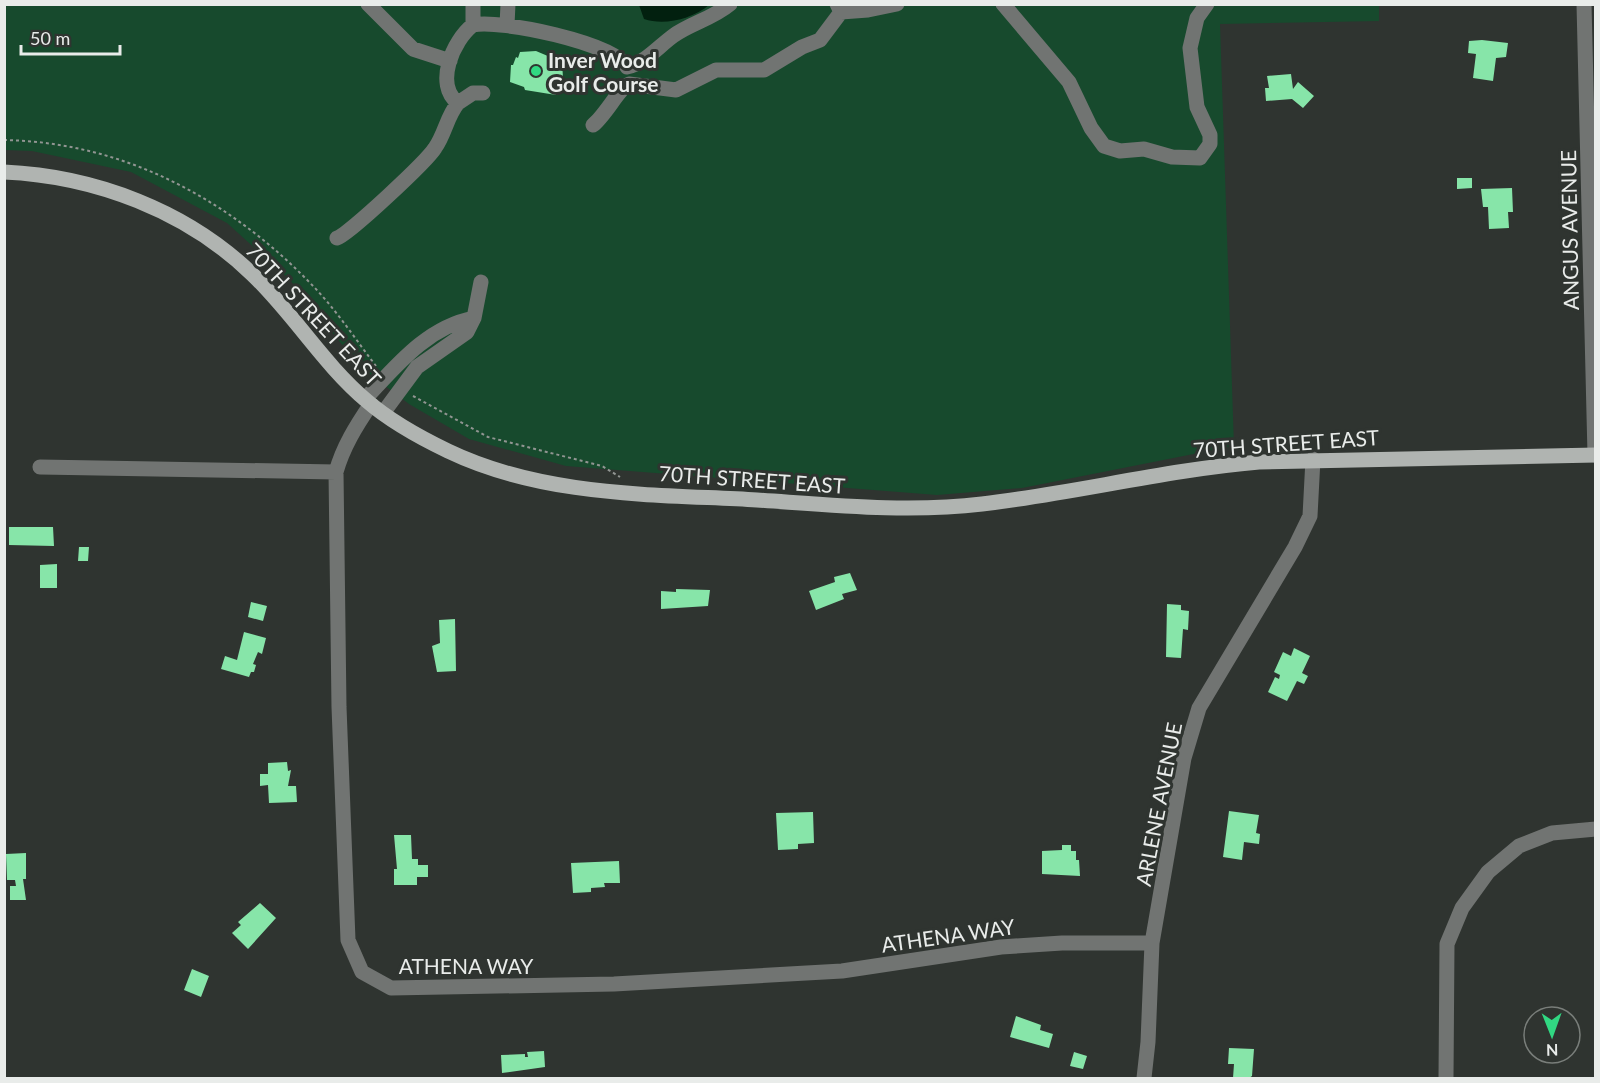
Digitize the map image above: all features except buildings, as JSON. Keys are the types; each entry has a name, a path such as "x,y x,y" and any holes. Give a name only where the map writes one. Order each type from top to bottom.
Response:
{"main road":[{"name":"70TH STREET EAST","path":"4,172 75,181 120,194 157,209 198,232 230,255 265,287 316,348 373,406 445,449 495,472 541,483 646,493 870,507 926,507 981,504 1209,466 1313,459 1595,455"}],"street":[{"path":"368,4 412,49 450,61"},
{"path":"473,4 473,25"},
{"path":"507,25 508,4"},
{"path":"627,67 644,60 674,35 712,18 730,4"},
{"path":"624,86 633,84 676,90 716,70 764,70 802,47 820,40 839,8 897,4"},
{"path":"1003,4 1069,82 1091,128 1104,146 1120,151 1144,149 1194,159 1200,158 1210,144 1210,135 1197,107 1191,48 1197,18 1207,4"},
{"name":"ANGUS AVENUE","path":"1588,6 1595,455"},
{"path":"458,103 452,96 447,82 450,61 462,37 473,25 489,23 507,25 599,48 622,60 627,67 624,86 608,111 593,125"},
{"path":"337,238 344,236 365,218 432,152 458,103 473,93 483,93"},
{"path":"373,406 399,389 417,367 467,332 474,318 481,282"},
{"path":"373,406 385,378 428,338 461,321 474,318"},
{"name":"ATHENA WAY","path":"373,406 352,433 340,457 336,472 339,707 348,940 362,972 391,988 614,984 842,971 1001,947 1062,943 1152,943"},
{"name":"ARLENE AVENUE","path":"1144,1078 1148,1042 1152,943 1184,758 1199,708 1295,548 1310,516 1313,459"},
{"path":"40,467 336,472"},
{"path":"1446,1078 1447,944 1462,909 1488,872 1519,846 1552,833 1596,829"}],"path":[{"path":"4,140 34,141 93,152 160,174 220,206 261,236 315,288 385,378"},
{"path":"399,389 488,437 602,466 646,493"}],"shaded area":[{"path":"639,4 709,5 678,20 660,22 644,19"},
{"name":"Inver Wood Golf Course","path":"5,5 1379,5 1379,21 1220,24 1234,446 1022,488 937,495 566,466 469,439 409,404 360,367 290,280 227,223 131,172 32,151 5,150"}],"place":[{"name":"Inver Wood Golf Course","path":"536,71"}]}
